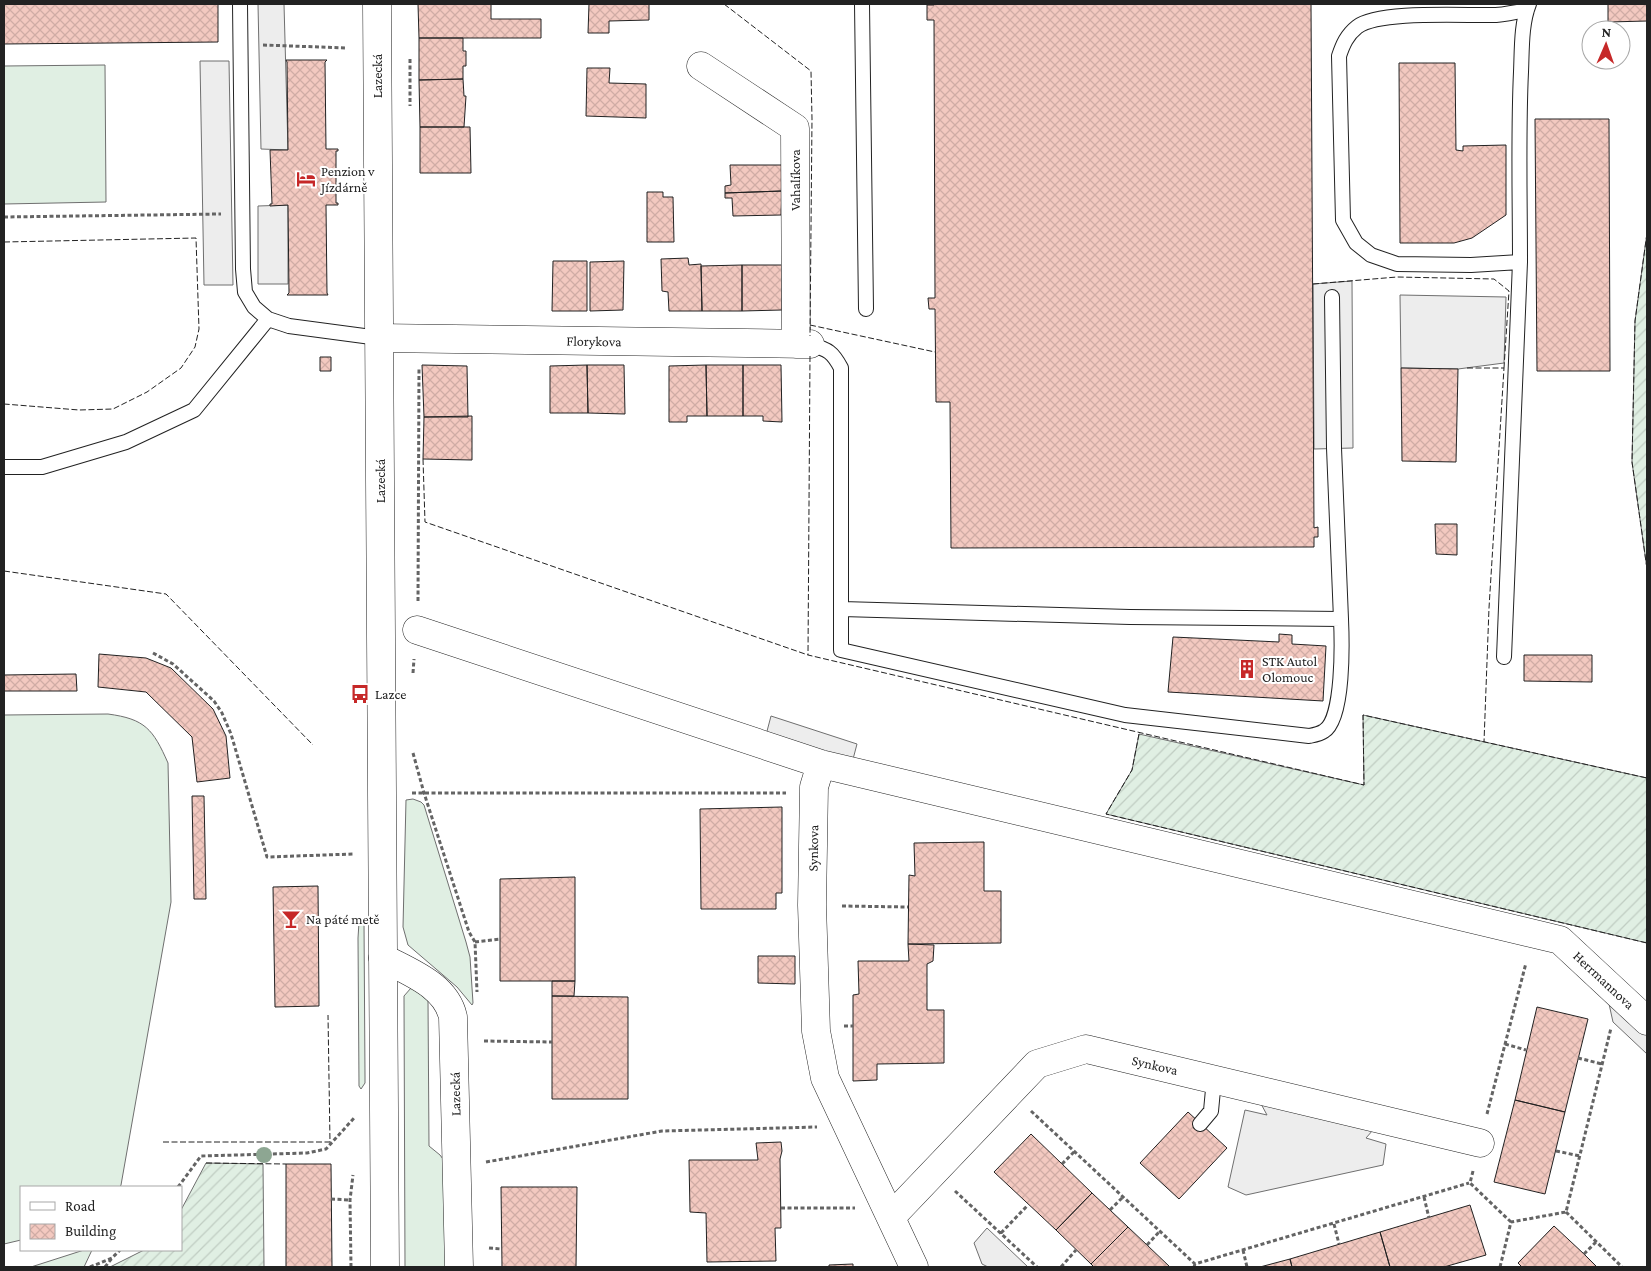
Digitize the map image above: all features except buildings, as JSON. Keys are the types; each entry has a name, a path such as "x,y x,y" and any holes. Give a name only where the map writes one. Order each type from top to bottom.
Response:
{"street":[{"name":"Lazecká","path":"377,4 384,1267"},
{"name":"Vahalíkova","path":"701,66 795,128 803,344"},
{"name":"Florykova","path":"379,338 803,344"},
{"path":"418,630 820,764 1534,934"},
{"name":"Synkova","path":"820,764 814,794 812,905 816,1031 825,1078 914,1267"},
{"name":"Herrmannova","path":"1534,934 1560,940 1647,1021"},
{"name":"Lazecká","path":"383,958 433,986 445,998 451,1008 453,1018 459,1267"},
{"name":"Synkova","path":"891,1217 1037,1064 1086,1049 1480,1143"}],"lane":[{"path":"240,4 243,269 246,292 254,308 268,319 289,326 379,338"},
{"path":"862,4 866,309"},
{"path":"1504,657 1520,262 1519,102 1522,46 1528,7 1498,15 1427,15 1376,19 1358,26 1345,40 1339,56 1342,220 1356,243 1371,256 1397,264 1471,265 1520,262"},
{"path":"803,344 822,348 834,354 841,368 841,650 1125,715 1309,736 1325,731 1335,717 1340,690 1342,636 1334,448 1332,297"},
{"path":"4,467 42,467 126,442 194,410 268,319"},
{"path":"842,609 1130,617 1341,618"},
{"path":"1200,1124 1211,1111 1214,1079"}],"path":[{"path":"241,46 347,48"},
{"path":"4,218 242,214"},
{"path":"413,675 418,630 419,366"},
{"path":"153,653 173,664 214,701 222,713 231,734 266,857 354,854"},
{"path":"412,748 424,793 469,932 475,942 477,1001"},
{"path":"405,793 814,794"},
{"path":"812,905 908,907"},
{"path":"1470,1183 1534,934"},
{"path":"475,942 500,939"},
{"path":"1566,1212 1619,994"},
{"path":"478,1041 552,1042"},
{"path":"1505,1044 1526,1050"},
{"path":"1578,1058 1602,1064"},
{"path":"1010,1092 1160,1231 1195,1266 1470,1183"},
{"path":"179,1186 201,1156 307,1153 326,1149 355,1117 355,1125"},
{"path":"478,1163 662,1131 848,1126"},
{"path":"1556,1151 1580,1156"},
{"path":"1062,1164 1074,1152"},
{"path":"351,1267 350,1200 353,1166"},
{"path":"935,1171 1037,1267"},
{"path":"1470,1183 1511,1222"},
{"path":"1110,1210 1123,1197"},
{"path":"1424,1197 1429,1218"},
{"path":"331,1199 350,1200"},
{"path":"1001,1233 1028,1205"},
{"path":"781,1208 857,1208"},
{"path":"1511,1222 1566,1212"},
{"path":"1566,1212 1622,1267"},
{"path":"1500,1267 1511,1222"},
{"path":"1334,1224 1339,1244"},
{"path":"1147,1245 1160,1231"},
{"path":"1584,1254 1596,1242"},
{"path":"1061,1267 1076,1250"},
{"path":"1243,1250 1247,1267"},
{"path":"105,1267 119,1251"},
{"path":"90,1267 112,1258"}],"green space":[{"path":"105,65 106,202 4,204 4,66"},
{"path":"1647,233 1647,569 1632,462 1635,321"},
{"path":"108,714 131,719 152,734 168,763 171,902 121,1185 20,1186 20,1240 4,1244 4,715"},
{"path":"1363,715 1647,778 1647,943 1106,814 1132,770 1139,734 1364,785"},
{"path":"413,799 424,805 466,942 470,957 472,1005 457,987 408,945 403,927 406,800"},
{"path":"364,921 365,1083 361,1089 359,1086 358,938 359,922"},
{"path":"411,988 416,988 428,999 429,1146 440,1155 449,1167 448,1267 405,1267 404,996"},
{"path":"206,1163 263,1164 264,1267 110,1267 142,1251 182,1251 182,1208"},
{"path":"81,1251 92,1251 84,1267 31,1267"}],"shaded area":[{"path":"258,4 284,4 288,150 261,149"},
{"path":"200,61 229,61 233,285 204,285"},
{"path":"288,205 288,284 258,284 258,206"},
{"path":"1352,281 1353,448 1314,449 1313,284"},
{"path":"1400,295 1506,297 1504,363 1458,369 1401,368"},
{"path":"771,716 857,744 852,763 766,735"},
{"path":"1604,981 1647,1021 1647,1054 1613,1022"},
{"path":"1260,1102 1373,1130 1366,1138 1386,1144 1383,1165 1246,1195 1228,1187 1245,1110 1267,1115"},
{"path":"987,1228 1028,1267 988,1267 982,1264 974,1243"}],"fence":[{"path":"724,4 811,71 810,336"},
{"path":"1647,233 1635,321 1632,462 1647,569"},
{"path":"4,242 196,238 199,329 195,347 181,368 147,392 113,409 79,410 4,404"},
{"path":"1313,284 1397,277 1494,279 1509,291 1504,368"},
{"path":"810,325 935,352"},
{"path":"810,356 808,655 1364,785 1363,715 1647,778"},
{"path":"1467,368 1504,368 1489,608 1484,742"},
{"path":"423,459 425,522 808,655"},
{"path":"4,571 166,594 313,745"},
{"path":"1139,734 1132,770 1106,814 1647,943"},
{"path":"163,1142 330,1142 328,1015"},
{"path":"206,1163 286,1164"}],"place":[{"name":"Penzion v Jízdárně","path":"306,179"},
{"name":"STK Autol Olomouc","path":"1247,669"},
{"name":"Lazce","path":"360,694"},
{"name":"Na páté metě","path":"291,919"}]}
